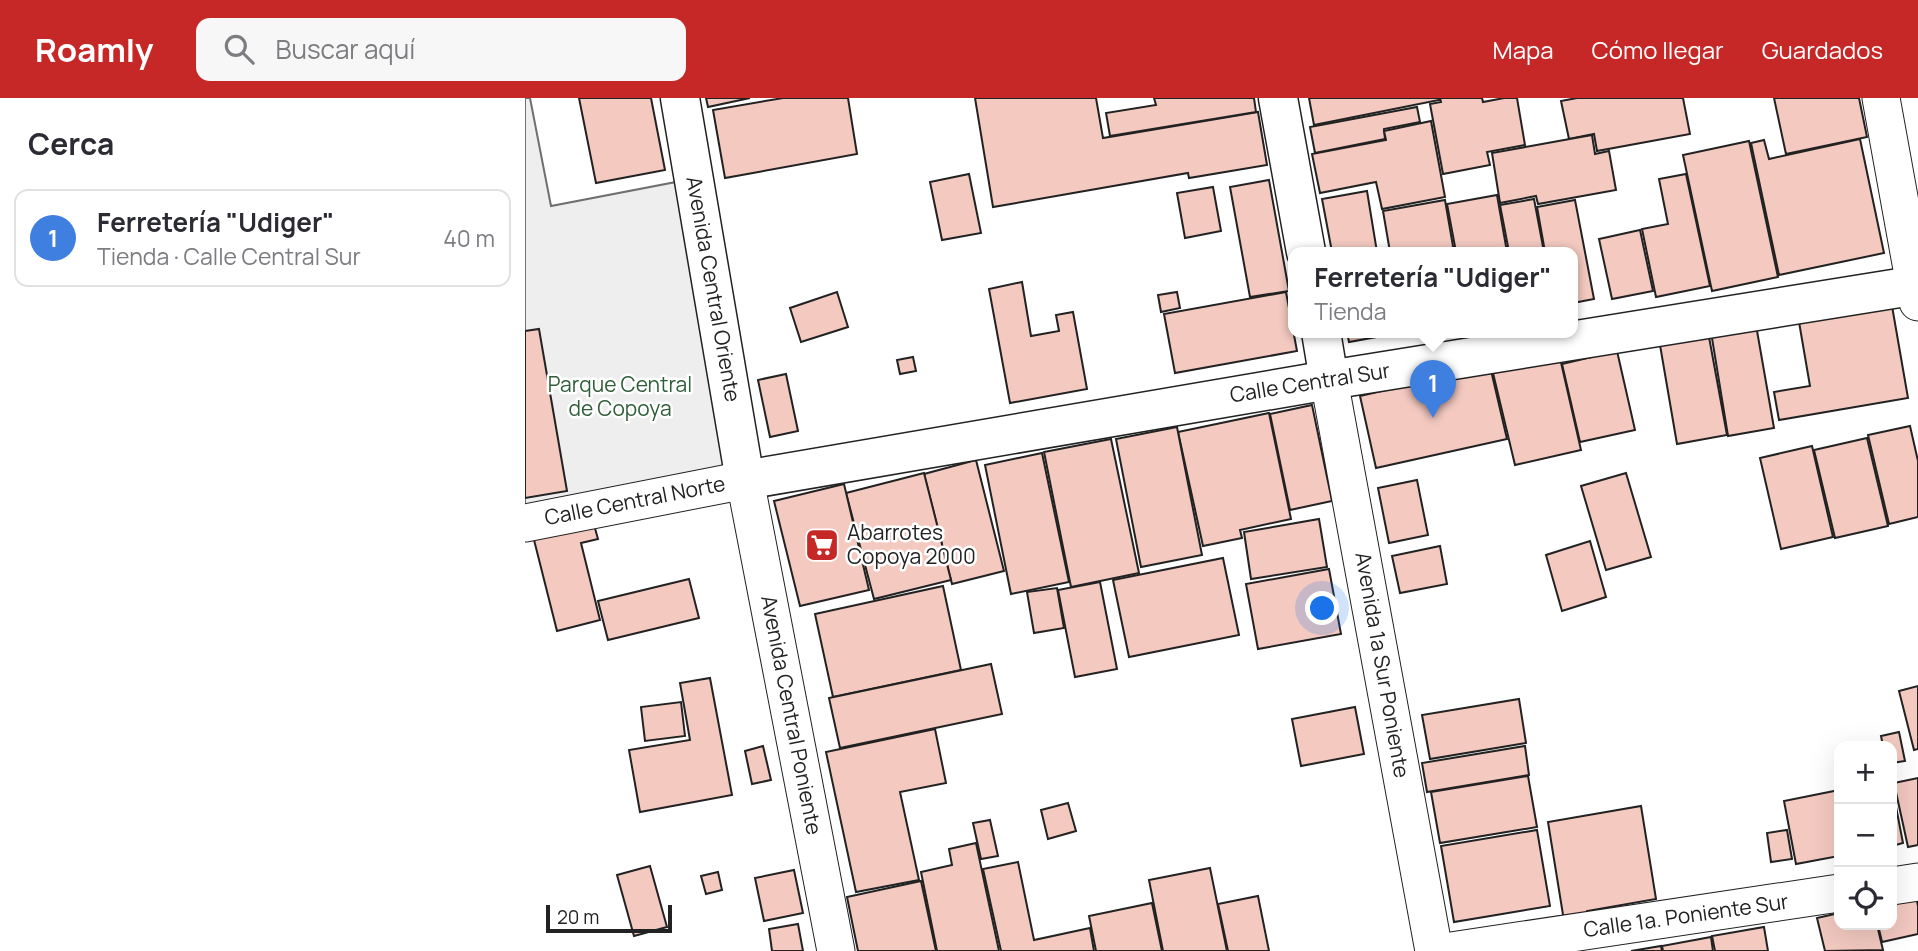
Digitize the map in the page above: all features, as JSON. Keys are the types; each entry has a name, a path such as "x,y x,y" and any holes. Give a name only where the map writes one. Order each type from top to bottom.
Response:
{"street":[{"name":"Avenida Central Oriente","path":"680,98 745,480"},
{"path":"1278,98 1305,247"},
{"path":"1881,98 1917,291"},
{"name":"Calle Central Sur","path":"745,480 1329,380 1917,291"},
{"path":"1322,338 1329,380"},
{"name":"Avenida 1a Sur Poniente","path":"1329,380 1434,951"},
{"name":"Calle Central Norte","path":"525,523 745,480"},
{"name":"Avenida Central Poniente","path":"745,480 836,951"},
{"path":"1897,885 1918,882"},
{"name":"Calle 1a. Poniente Sur","path":"1451,951 1834,894"}],"green space":[{"name":"Parque Central de Copoya","path":"525,98 530,98 551,206 676,182 732,476 525,508"}],"building":[{"path":"579,98 651,98 665,170 596,183"},
{"path":"706,98 750,98 708,107"},
{"path":"783,98 848,98 857,154 725,178 713,110"},
{"path":"975,98 1096,98 1103,138 1258,112 1267,165 1189,178 1188,173 993,207"},
{"path":"1154,98 1254,98 1256,112 1110,136 1106,113 1156,105"},
{"path":"1309,98 1439,98 1439,100 1314,125"},
{"path":"1440,98 1482,98 1483,102 1517,98 1525,145 1487,152 1490,165 1443,174 1430,104 1441,102"},
{"path":"1577,98 1683,98 1690,134 1597,151 1594,134 1569,139 1561,101"},
{"path":"1774,98 1859,98 1867,137 1786,154"},
{"path":"1417,107 1420,122 1384,129 1385,139 1315,153 1310,127"},
{"path":"1431,121 1445,197 1382,209 1376,182 1320,193 1312,154 1386,140 1384,131"},
{"path":"1592,135 1595,154 1609,151 1616,190 1538,204 1536,196 1500,203 1492,153"},
{"path":"1860,139 1884,253 1779,275 1751,143 1764,140 1769,159"},
{"path":"1749,141 1778,277 1712,291 1683,155"},
{"path":"969,174 981,233 942,240 930,182"},
{"path":"1686,174 1710,286 1656,297 1642,229 1668,224 1659,179"},
{"path":"1269,180 1288,291 1250,297 1230,187"},
{"path":"1213,187 1221,231 1185,238 1177,193"},
{"path":"1367,191 1376,247 1331,247 1322,199"},
{"path":"1497,195 1506,247 1455,247 1447,204"},
{"path":"1534,199 1543,247 1508,247 1500,205"},
{"path":"1445,200 1453,247 1389,247 1383,211"},
{"path":"1575,200 1594,299 1578,302 1578,247 1544,247 1537,207"},
{"path":"1640,230 1653,291 1612,299 1599,239"},
{"path":"1022,282 1031,336 1059,331 1056,315 1073,312 1087,389 1010,403 989,289"},
{"path":"837,292 848,327 801,342 790,308"},
{"path":"1177,292 1180,308 1161,312 1158,295"},
{"path":"1286,292 1288,338 1295,338 1297,351 1175,373 1164,314"},
{"path":"1892,306 1908,398 1779,420 1774,392 1810,386 1799,322"},
{"path":"1756,325 1774,428 1728,436 1711,332"},
{"path":"539,329 567,491 525,498 525,331"},
{"path":"1709,337 1727,435 1677,444 1660,345"},
{"path":"1348,338 1371,338 1349,342"},
{"path":"1617,351 1635,430 1580,442 1562,364"},
{"path":"913,357 916,371 900,374 897,360"},
{"path":"1560,358 1581,450 1515,465 1493,373"},
{"path":"1490,366 1507,439 1376,468 1360,396"},
{"path":"786,374 798,431 770,437 758,380"},
{"path":"1312,405 1332,501 1290,510 1270,414"},
{"path":"1269,413 1291,519 1240,530 1242,538 1203,546 1178,432"},
{"path":"1910,426 1918,461 1918,517 1889,524 1868,435"},
{"path":"1177,427 1202,555 1141,567 1116,439"},
{"path":"1867,438 1888,526 1835,538 1814,450"},
{"path":"1111,439 1139,573 1071,587 1044,452"},
{"path":"1812,446 1833,537 1781,549 1760,458"},
{"path":"1042,453 1069,582 1011,594 985,465"},
{"path":"976,460 1004,571 952,584 924,474"},
{"path":"924,473 951,580 874,599 846,493"},
{"path":"1626,473 1651,557 1606,570 1581,486"},
{"path":"1417,480 1428,535 1389,543 1378,488"},
{"name":"Abarrotes Copoya 2000","path":"844,484 869,590 800,606 774,501"},
{"path":"591,514 598,539 581,543 600,620 557,631 531,528"},
{"path":"1319,519 1327,567 1251,579 1244,532"},
{"path":"1590,541 1606,597 1562,611 1546,555"},
{"path":"1440,546 1447,584 1400,593 1392,556"},
{"path":"1223,558 1239,635 1129,657 1113,580"},
{"path":"1329,569 1341,634 1258,649 1246,584"},
{"path":"689,579 699,618 608,640 598,601"},
{"path":"1100,582 1117,669 1075,677 1058,590"},
{"path":"943,586 961,670 833,697 815,614"},
{"path":"1057,588 1064,628 1034,633 1027,592"},
{"path":"991,664 1002,714 840,748 829,698"},
{"path":"710,678 732,795 640,812 629,750 690,740 680,683"},
{"path":"1918,686 1918,749 1914,750 1899,691"},
{"path":"1519,699 1526,743 1430,759 1422,715"},
{"path":"681,702 685,736 645,741 641,707"},
{"path":"1355,707 1364,754 1301,766 1292,719"},
{"path":"935,729 946,783 900,792 919,880 856,892 826,752"},
{"path":"1899,732 1905,761 1897,762 1897,741 1882,741 1881,736"},
{"path":"763,746 771,780 752,784 745,751"},
{"path":"1525,746 1529,775 1427,792 1422,763"},
{"path":"1528,776 1537,827 1440,843 1431,792"},
{"path":"1918,778 1918,845 1908,847 1897,797 1897,782"},
{"path":"1834,791 1834,857 1796,864 1784,801"},
{"path":"1068,803 1076,831 1048,839 1041,810"},
{"path":"1641,806 1656,899 1587,911 1587,916 1564,921 1548,822"},
{"path":"1897,812 1903,843 1897,845"},
{"path":"990,820 998,856 981,859 973,823"},
{"path":"1537,830 1550,906 1454,922 1441,846"},
{"path":"1787,830 1792,859 1771,862 1767,833"},
{"path":"976,843 999,951 937,951 921,872 952,865 949,849"},
{"path":"1018,862 1034,940 1090,928 1094,951 1001,951 983,869"},
{"path":"650,866 667,927 634,936 617,875"},
{"path":"1210,868 1227,951 1163,951 1149,880"},
{"path":"794,870 803,913 764,921 755,878"},
{"path":"718,872 722,890 706,894 701,876"},
{"path":"921,881 936,951 858,951 847,897"},
{"path":"1258,896 1269,951 1228,951 1218,904"},
{"path":"1916,896 1918,934 1882,942 1879,930 1897,930 1897,900"},
{"path":"1152,903 1162,951 1096,951 1089,916"},
{"path":"1834,914 1834,930 1878,930 1883,950 1825,951 1817,918"},
{"path":"798,924 803,951 772,951 769,929"},
{"path":"1764,927 1768,951 1715,951 1712,936"},
{"path":"1711,937 1713,951 1663,951 1662,946"},
{"path":"1661,946 1662,951 1631,951"}],"place":[{"name":"Ferretería \"Udiger\"","path":"1433,418"},
{"name":"Abarrotes Copoya 2000","path":"822,545"}]}
